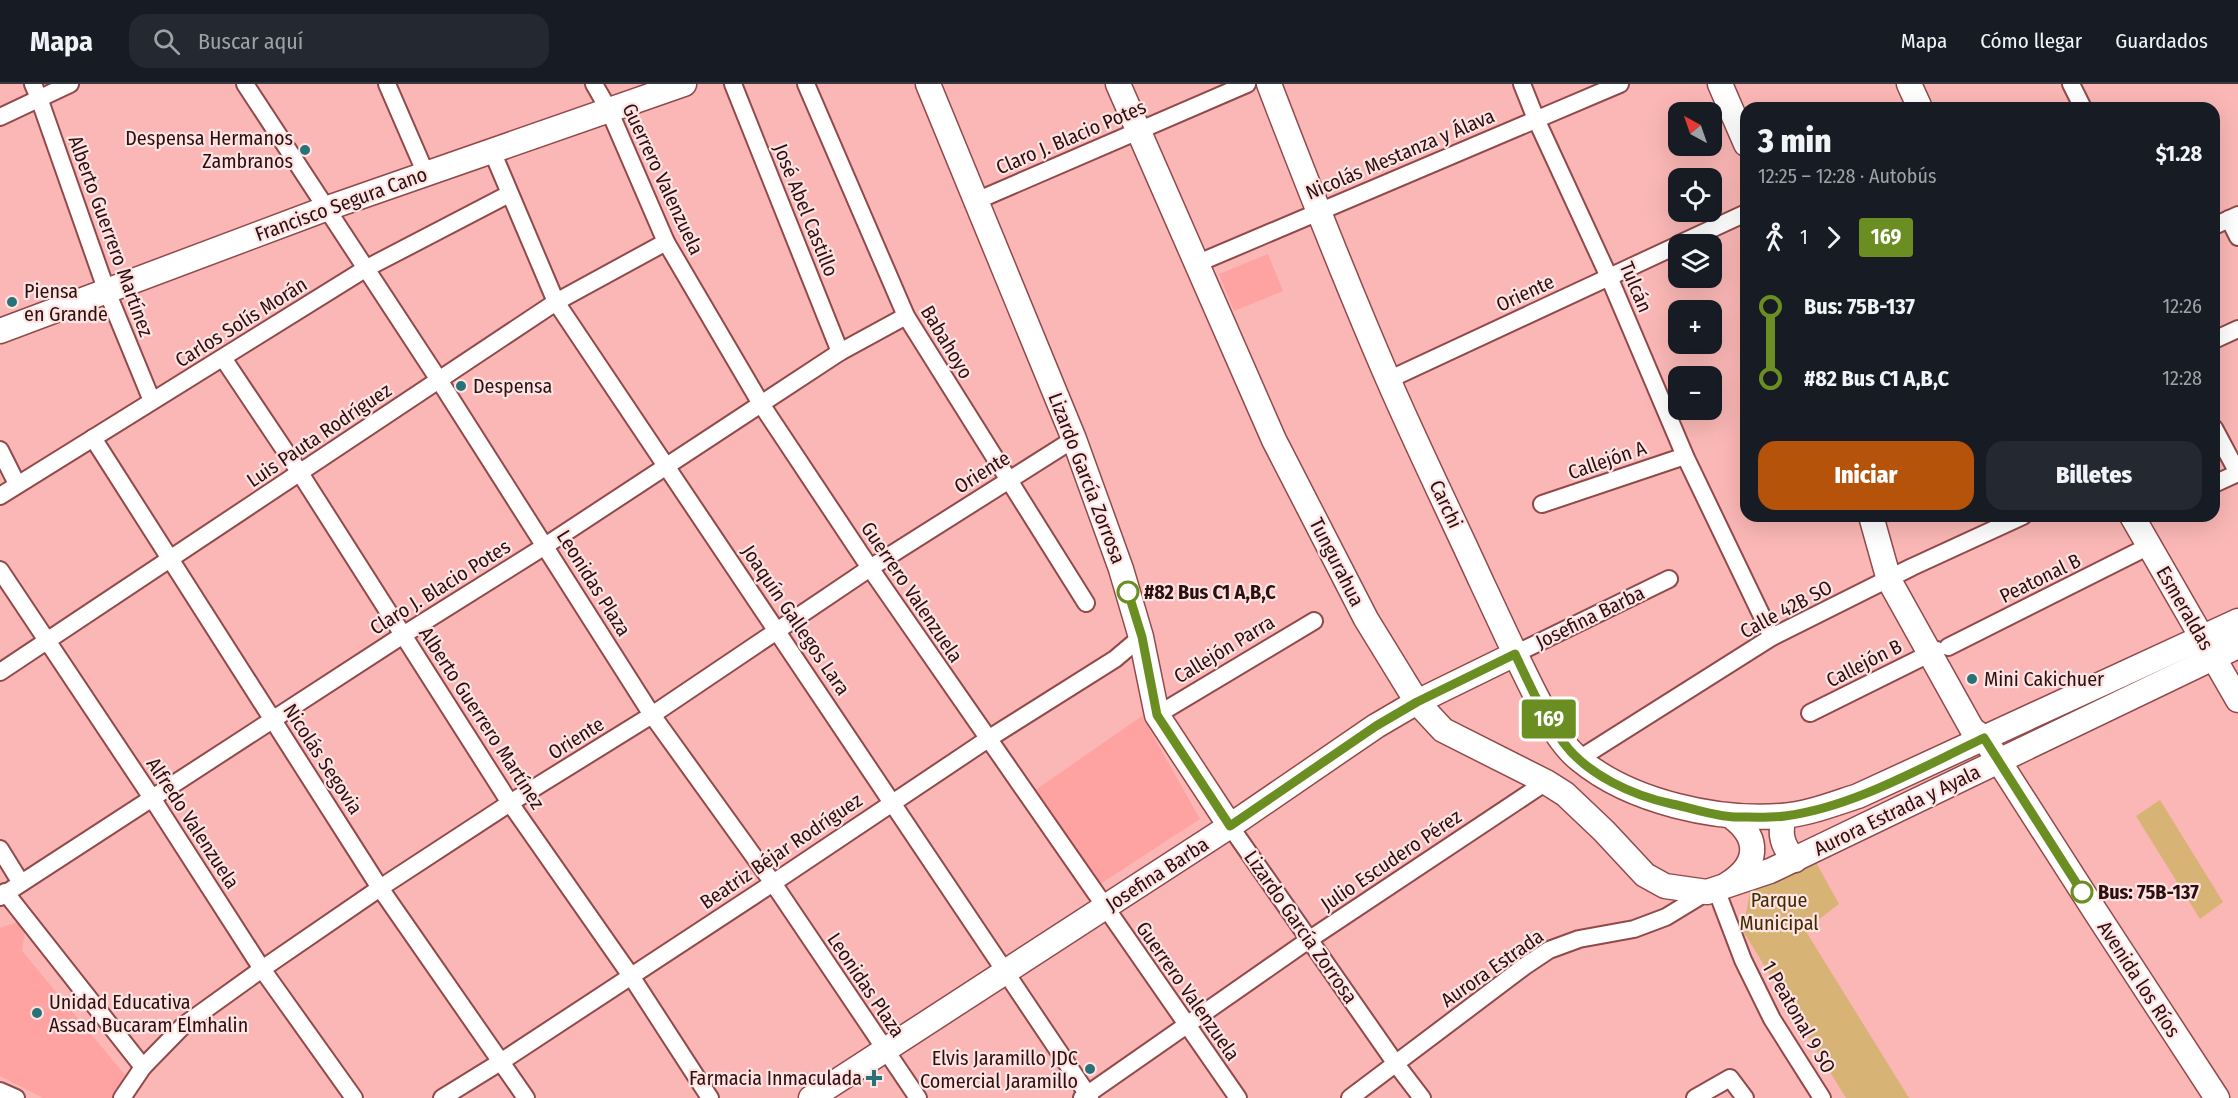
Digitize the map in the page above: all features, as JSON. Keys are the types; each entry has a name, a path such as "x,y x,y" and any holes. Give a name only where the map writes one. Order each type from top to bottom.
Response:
{"main road":[{"name":"Francisco Segura Cano","path":"0,331 325,208 684,84"},
{"name":"Lizardo García Zorrosa","path":"928,84 1074,439 1121,569 1142,637 1157,715 1230,826"},
{"name":"Tungurahua","path":"1118,84 1274,440 1366,619 1417,702 1443,730 1546,782 1572,799 1646,874 1665,886 1716,890"},
{"name":"Carchi","path":"1269,84 1318,212 1389,380 1515,654 1544,712 1563,743 1579,759 1602,776 1650,799 1732,817"},
{"path":"1720,84 1740,130"},
{"path":"1737,84 1744,102"},
{"path":"1909,84 1917,102"},
{"path":"1924,84 1932,102"},
{"name":"Avenida los Ríos","path":"1873,522 1894,577 1982,724 1984,738 2094,912 2217,1098"},
{"name":"Avenida los Ríos","path":"1884,522 1894,577"},
{"name":"Esmeraldas","path":"2140,522 2149,546 2238,700"},
{"name":"Aurora Estrada y Ayala","path":"1732,817 1784,816 1818,809 1857,796 2238,621"},
{"name":"Aurora Estrada y Ayala","path":"1716,890 1795,860 2238,646"},
{"name":"Josefina Barba","path":"811,1098 1230,826 1376,726 1417,702 1515,654"},
{"path":"1784,816 1780,828 1781,840 1786,851 1795,860"},
{"path":"1716,890 1737,879 1747,868 1752,854 1752,839 1744,826 1732,817"}],"street":[{"path":"0,117 36,91 70,84"},
{"name":"Leonidas Plaza","path":"244,84 439,380 652,715 773,883 918,1098"},
{"path":"387,84 426,174"},
{"name":"Guerrero Valenzuela","path":"594,84 609,110 666,242 761,404 870,568 1238,1098"},
{"name":"José Abel Castillo","path":"733,84 840,352"},
{"name":"Babahoyo","path":"806,84 906,316 1086,603"},
{"name":"Claro J. Blacio Potes","path":"976,201 1247,84"},
{"name":"Tulcán","path":"1522,84 1609,277 1685,456 1772,637"},
{"name":"Nicolás Mestanza y Álava","path":"1196,264 1620,84"},
{"path":"2072,84 2080,102"},
{"name":"Alberto Guerrero Martínez","path":"36,91 106,289 152,401"},
{"name":"Joaquín Gallegos Lara","path":"492,151 556,302 777,629 1087,1097"},
{"name":"Carlos Solís Morán","path":"0,496 365,269 509,194"},
{"name":"Oriente","path":"1702,234 1740,216"},
{"path":"2220,223 2234,217 2238,237"},
{"name":"Luis Pauta Rodríguez","path":"0,672 556,302 666,242"},
{"name":"Oriente","path":"1389,380 1668,250"},
{"name":"Claro J. Blacio Potes","path":"3,895 403,635 545,546 840,352 906,316"},
{"path":"2220,337 2238,329"},
{"name":"Alberto Guerrero Martínez","path":"223,358 300,473 510,803 631,976 710,1098"},
{"name":"Nicolás Segovia","path":"93,438 380,888 526,1098"},
{"name":"Oriente","path":"122,1098 143,1066 184,1025 262,969 510,803 652,715 870,568 1074,439"},
{"path":"2220,439 2238,473 2220,481"},
{"path":"0,450 17,484"},
{"name":"Callejón A","path":"1542,504 1685,456"},
{"name":"Calle 42B SO","path":"1579,759 1772,637 1912,567 2010,522"},
{"name":"Peatonal B","path":"1939,650 2149,546"},
{"name":"Alfredo Valenzuela","path":"0,570 152,798 262,969 354,1098"},
{"name":"Josefina Barba","path":"1515,654 1669,579"},
{"name":"Callejón Parra","path":"1157,715 1314,621"},
{"name":"Beatriz Béjar Rodríguez","path":"442,1098 773,883 988,739 1114,659 1142,637"},
{"name":"Callejón B","path":"1810,713 1939,650"},
{"name":"Julio Escudero Pérez","path":"1087,1097 1310,939 1546,782"},
{"name":"Lizardo García Zorrosa","path":"1230,826 1422,1098"},
{"path":"0,849 21,883"},
{"name":"Aurora Estrada","path":"1350,1098 1525,966 1550,950 1579,939 1645,925 1666,917 1716,890"},
{"name":"1 Peatonal 9 SO","path":"1716,890 1743,960 1772,1019 1822,1098"},
{"path":"3,895 143,1066"},
{"path":"1695,1098 1730,1078 1744,1098"},
{"path":"0,1091 16,1098"}],"shaded area":[{"path":"1268,254 1283,291 1234,311 1219,274"},
{"path":"1142,716 1200,819 1100,884 1034,791"},
{"name":"Unidad Educativa Assad Bucaram Elmhalin","path":"20,921 25,930 22,951 125,1075 113,1098 43,1098 0,1076 0,928"}],"green space":[{"path":"2160,800 2223,902 2200,919 2136,816"},
{"name":"Parque Municipal","path":"1814,859 1839,904 1805,930 1909,1098 1846,1098 1743,931 1750,891"}],"bus line":[{"name":"169","path":"1128,592 1142,637 1157,715 1230,826 1376,726 1417,702 1515,654 1544,712 1563,743 1579,759 1602,776 1650,799 1732,817 1784,816 1818,809 1857,796 1984,738 2082,892"}],"place":[{"name":"Despensa Hermanos Zambranos","path":"305,150"},
{"name":"Piensa en Grande","path":"12,302"},
{"name":"Despensa","path":"461,386"},
{"name":"#82 Bus C1 A,B,C","path":"1128,592"},
{"name":"Mini Cakichuer","path":"1972,679"},
{"name":"Bus: 75B-137","path":"2082,892"},
{"name":"Unidad Educativa Assad Bucaram Elmhalin","path":"37,1013"},
{"name":"Elvis Jaramillo JDC Comercial Jaramillo","path":"1090,1069"},
{"name":"Farmacia Inmaculada","path":"874,1078"}]}
